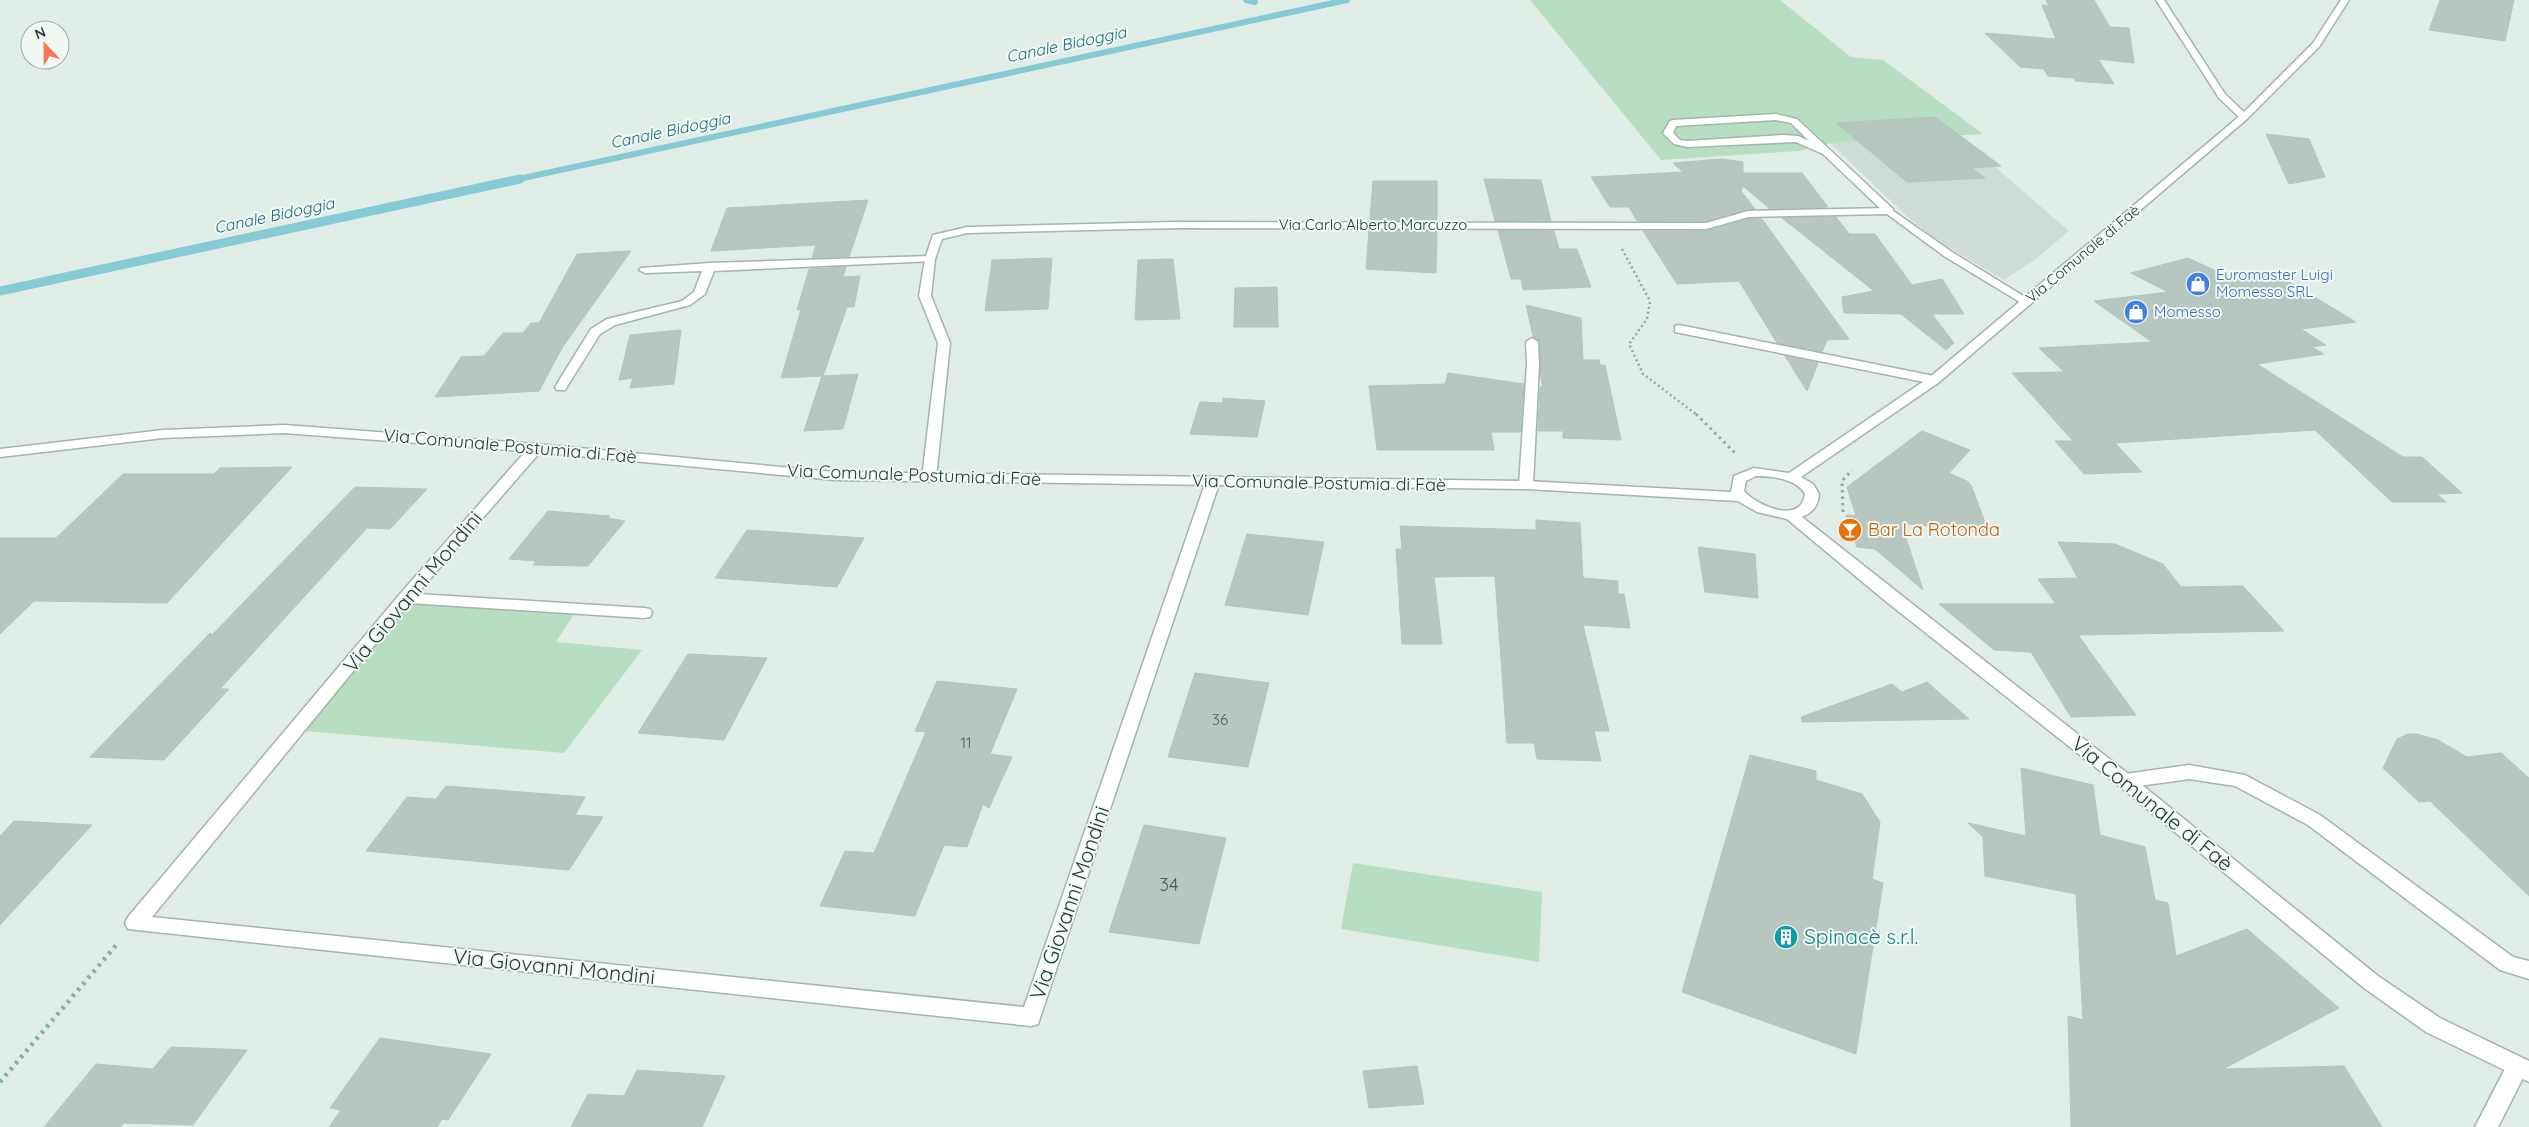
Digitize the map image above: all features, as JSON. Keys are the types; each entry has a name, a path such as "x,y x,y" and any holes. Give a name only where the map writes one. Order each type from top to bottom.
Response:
{"street":[{"path":"2160,0 2222,96 2244,117"},
{"name":"Via Comunale di Faè","path":"1792,477 1934,380 2244,117 2316,45 2332,24 2345,0"},
{"path":"1829,153 1798,139 1783,138 1687,144 1677,142 1668,133 1673,123 1775,117 1794,121 1829,153 1889,211 1948,254 2027,302"},
{"path":"1775,117 1790,130 1783,138"},
{"name":"Via Carlo Alberto Marcuzzo","path":"929,478 944,342 925,296 930,259 936,237 967,230 1176,225 1706,226 1748,214 1889,211"},
{"path":"645,270 930,259"},
{"path":"561,387 595,332 611,322 686,303 699,294 710,266"},
{"path":"1679,329 1934,380"},
{"path":"1526,485 1533,364 1532,342"},
{"name":"Via Comunale Postumia di Faè","path":"0,452 163,434 284,429 536,448 835,476 1526,485 1741,497"},
{"name":"Via Giovanni Mondini","path":"134,923 405,598 536,448"},
{"path":"1754,472 1772,472 1792,477 1808,489 1812,496 1807,508 1789,514 1767,512 1747,503 1737,491 1740,479 1754,472"},
{"name":"Via Giovanni Mondini","path":"134,923 1031,1017 1213,481"},
{"name":"Via Comunale di Faè","path":"1789,514 1888,595 2125,781 2371,982 2433,1025 2523,1070"},
{"path":"405,598 644,613"},
{"path":"2125,781 2189,772 2239,780 2314,820 2507,964 2529,970"},
{"path":"2486,1127 2523,1070"}],"path":[{"path":"1610,226 1650,301 1647,319 1629,344 1643,374 1694,412 1754,472"},
{"path":"1843,512 1842,481 1853,468"},
{"path":"0,1082 134,923"}],"shaded area":[{"path":"1958,135 2069,231 2036,259 2004,280 1935,239 1908,217 1830,143"}],"green space":[{"path":"1530,0 1780,0 1851,57 1883,60 1983,134 1830,143 1799,151 1661,160"},
{"path":"405,598 577,609 556,642 642,650 564,753 295,730"},
{"path":"1353,863 1542,892 1539,962 1341,929"}],"building":[{"path":"2046,0 2094,0 2110,27 2129,28 2134,63 2098,59 2114,84 2075,81 2074,78 2048,76 2044,69 2020,67 1985,33 2056,39 2042,5 2049,6"},
{"path":"2440,0 2514,0 2505,41 2429,30"},
{"path":"1935,117 2001,166 1972,168 1985,178 1907,182 1836,123"},
{"path":"2266,134 2309,139 2325,177 2289,184"},
{"path":"1721,159 1743,162 1743,173 1802,173 1828,207 1770,209 1743,186 1741,191 1755,209 1706,221 1637,221 1629,207 1610,207 1591,177 1683,172 1673,163"},
{"path":"1484,179 1541,180 1551,221 1495,221"},
{"path":"1373,181 1437,181 1437,221 1370,220"},
{"path":"868,200 849,257 812,258 816,245 711,251 727,208"},
{"path":"1836,217 1849,234 1875,234 1912,285 1942,279 1964,314 1932,314 1954,343 1946,350 1901,314 1844,313 1842,297 1874,291 1782,218"},
{"path":"1749,219 1762,219 1849,339 1827,340 1822,352 1777,343 1739,281 1677,284 1643,231 1706,231"},
{"path":"1369,230 1437,230 1436,273 1366,269"},
{"path":"1498,230 1554,231 1559,249 1577,249 1591,287 1523,290 1521,279 1511,279"},
{"path":"631,251 562,348 539,391 435,397 461,357 484,356 503,333 523,333 531,323 539,323 577,254"},
{"path":"1052,258 1048,309 985,311 992,260"},
{"path":"2188,258 2233,279 2276,274 2356,322 2301,329 2326,345 2312,347 2324,354 2257,364 2403,457 2422,457 2462,493 2437,494 2446,502 2392,502 2315,430 2115,443 2142,472 2084,474 2055,441 2073,441 2012,373 2064,372 2039,348 2152,342 2094,301 2168,292 2131,273"},
{"path":"1173,259 1180,319 1135,320 1138,260"},
{"path":"846,267 843,277 860,276 854,307 847,307 823,376 858,374 843,429 804,431 822,376 781,378 801,310 797,310 809,269"},
{"path":"1277,287 1278,327 1234,327 1235,288"},
{"path":"1526,305 1581,318 1583,360 1599,360 1600,365 1605,365 1621,440 1563,438 1563,431 1538,431 1540,387 1543,387 1540,374 1540,342 1533,336"},
{"path":"681,330 674,384 630,388 633,378 619,380 630,335"},
{"path":"1785,356 1818,363 1807,391"},
{"path":"1448,373 1524,384 1521,432 1491,432 1494,450 1377,450 1369,386 1445,384"},
{"path":"1223,398 1265,401 1257,437 1190,434 1200,402 1223,403"},
{"path":"1922,431 1970,450 1949,473 1967,481 1971,485 1989,533 1901,523 1923,590 1875,549 1857,547 1846,515 1856,516 1847,487"},
{"path":"292,467 167,603 34,601 0,634 0,538 56,538 123,474 214,474 220,468"},
{"path":"355,487 427,489 390,529 367,528 220,689 229,689 164,760 90,757 210,633 212,635"},
{"path":"548,511 610,516 608,518 625,521 588,566 533,565 536,561 509,559"},
{"path":"1536,520 1580,523 1583,578 1618,581 1618,594 1624,594 1630,628 1583,625 1609,731 1594,731 1601,761 1537,759 1534,743 1507,743 1495,576 1434,577 1442,644 1402,644 1396,549 1402,549 1400,526 1536,530"},
{"path":"747,530 864,538 837,587 715,578"},
{"path":"1247,534 1324,542 1308,615 1225,605"},
{"path":"2058,542 2115,544 2163,564 2181,587 2243,586 2284,631 2078,635 2136,715 2071,717 2031,652 1994,650 1939,604 2056,604 2038,579 2078,578"},
{"path":"1698,547 1755,554 1758,598 1705,592"},
{"path":"688,654 767,658 724,740 638,733"},
{"path":"1195,673 1269,683 1248,767 1168,757"},
{"path":"937,681 1017,689 990,754 1012,757 989,808 983,804 967,847 944,845 915,916 820,906 845,851 874,853 926,732 915,731"},
{"path":"1927,682 1969,719 1802,722 1801,717 1892,684 1902,692"},
{"path":"2408,734 2417,734 2438,740 2467,757 2501,753 2529,778 2529,896 2430,801 2419,802 2383,768 2397,739"},
{"name":"Spinacè s.r.l.","path":"1750,755 1816,771 1816,780 1862,794 1880,822 1872,879 1883,883 1856,1054 1682,992"},
{"path":"2021,768 2093,785 2100,835 2145,847 2155,900 2168,903 2176,956 2247,929 2339,1008 2223,1069 2344,1066 2382,1127 2071,1127 2068,1016 2083,1020 2076,894 1985,876 1983,837 1968,823 2026,836"},
{"path":"446,786 585,797 575,815 603,817 569,870 366,851 407,797 436,799"},
{"path":"14,821 92,825 0,925 0,836"},
{"path":"1144,825 1226,838 1199,944 1109,932"},
{"path":"380,1038 491,1054 448,1120 442,1119 437,1127 329,1127 341,1110 330,1108"},
{"path":"171,1047 247,1050 193,1125 124,1123 120,1127 44,1127 96,1064 153,1069"},
{"path":"1417,1066 1424,1104 1369,1108 1363,1071"},
{"path":"637,1070 725,1076 702,1127 571,1127 588,1094 624,1096"}],"waterway":[{"path":"1246,0 1255,2"},
{"name":"Canale Bidoggia","path":"514,180 1347,0"},
{"name":"Canale Bidoggia","path":"0,291 520,179"}],"place":[{"name":"Euromaster Luigi Momesso SRL","path":"2198,284"},
{"name":"Momesso","path":"2136,312"},
{"name":"Bar La Rotonda","path":"1850,530"},
{"name":"Spinacè s.r.l.","path":"1786,937"}]}
